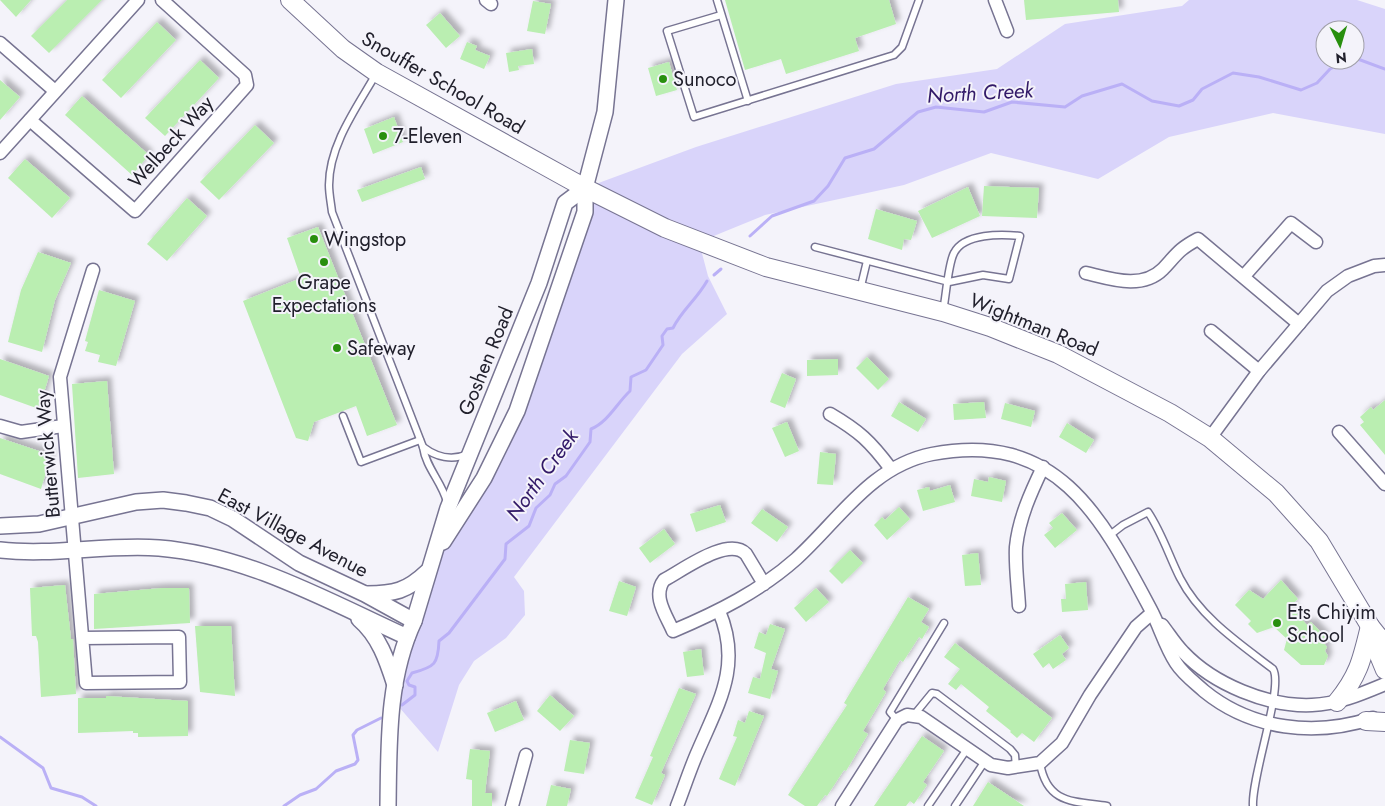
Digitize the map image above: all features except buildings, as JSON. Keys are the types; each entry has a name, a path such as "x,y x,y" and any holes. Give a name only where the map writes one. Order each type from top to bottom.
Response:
{"main road":[{"name":"Snouffer School Road","path":"290,0 343,48 377,73 585,188"},
{"name":"Wightman Road","path":"585,188 665,228 730,255 766,267 943,312 990,327 1058,354 1170,413 1210,438 1276,493 1319,541 1380,635 1378,653 1385,670"},
{"path":"1337,702 1352,683 1380,635"},
{"path":"1366,721 1385,722"}],"street":[{"path":"0,153 138,0"},
{"name":"Welbeck Way","path":"30,120 135,211 247,85 245,75 162,0"},
{"name":"Goshen Road","path":"434,556 484,478 517,411 583,220 585,188 604,112 616,0"},
{"path":"994,0 1007,31"},
{"path":"0,43 54,91"},
{"name":"Goshen Road","path":"388,806 389,732 395,685 407,637 414,621 448,508 538,283 565,203 585,188"},
{"path":"1244,276 1291,223 1316,242"},
{"path":"1086,273 1122,281 1138,282 1162,270 1179,249 1198,239 1299,324"},
{"path":"1210,438 1259,371 1327,291 1348,276 1374,266 1385,265"},
{"name":"Butterwick Way","path":"84,638 179,637 180,682 86,683 84,638 73,550 60,377 93,270"},
{"path":"1210,331 1259,371"},
{"path":"830,414 855,428 870,442 891,469"},
{"path":"0,426 21,432 63,426"},
{"path":"1339,432 1385,484"},
{"path":"764,584 743,550 734,548 720,549 664,580 661,584 661,605 673,631 719,611 764,584 798,557 866,488 891,469 930,454 958,450 1009,453 1043,466 1074,491 1091,509 1110,535 1152,613 1166,646 1177,665 1192,681 1237,713 1267,723 1294,729 1326,728 1366,721 1385,714"},
{"path":"1019,606 1016,549 1019,530 1028,498 1043,466"},
{"name":"East Village Avenue","path":"0,526 30,525 136,502 163,500 210,508 255,531 299,563 365,594 414,621"},
{"path":"0,550 21,552 159,548 210,557 279,579 407,637"},
{"path":"365,594 399,591 414,584 428,571"},
{"path":"350,611 370,629 387,660 395,685"},
{"path":"677,806 696,754 724,690 729,666 729,645 726,628 719,611"},
{"path":"1152,613 1183,653 1219,680 1253,696 1311,706 1337,702 1361,695 1385,684"},
{"path":"842,806 897,720 907,715 921,716 985,761 1000,767 1016,768 1040,763 1062,743 1090,695 1136,627 1152,613"},
{"path":"512,806 526,754"}],"lane":[{"path":"717,0 748,101"},
{"path":"721,15 667,31 694,117 894,55 902,47 919,0"},
{"path":"377,73 344,129 333,157 329,184 332,212 423,447 424,457 432,475 444,490 448,508"},
{"path":"815,247 949,282 983,274 1009,280 1020,236 1000,234 985,236 959,247 954,252 949,282 943,312"},
{"path":"860,291 867,261"},
{"path":"343,416 361,462 420,440"},
{"path":"423,447 431,454 449,458 460,458 471,453"},
{"path":"1110,535 1123,525 1148,512 1158,526 1181,579 1202,609 1227,634 1273,669 1277,681 1267,723 1253,806"},
{"path":"897,720 890,712 944,623"},
{"path":"914,715 927,697 932,693 937,694 1010,749 1015,754 1016,768"},
{"path":"928,806 967,749"},
{"path":"954,806 985,761"},
{"path":"1040,763 1043,778 1052,792 1067,801 1107,806"}],"shaded area":[{"path":"1189,0 1357,0 1385,9 1385,134 1273,113 1169,137 1098,179 991,153 904,185 765,215 699,242 708,276 727,314 682,354 514,577 524,591 525,615 506,638 474,661 459,685 438,752 392,699 428,571 517,411 585,188 696,147 896,84 997,69 1065,24 1182,6"}],"waterway":[{"name":"North Creek","path":"1365,62 1385,69"},
{"name":"North Creek","path":"750,236 772,216 814,201 828,186 845,158 874,149 918,112 936,107 984,112 1012,102 1065,107 1082,96 1122,84 1152,101 1179,106 1193,100 1202,89 1233,73 1259,77 1301,90 1317,83 1329,70"},
{"name":"North Creek","path":"714,275 721,269"},
{"name":"North Creek","path":"402,705 415,695 415,687 409,685 407,681 412,673 426,669 434,663 438,655 439,641 449,633 505,559 506,544 529,526 536,508 550,495 555,484 566,476 590,442 591,429 602,422 630,391 631,377 646,370 663,345 662,336 667,329 673,328 707,281"},
{"name":"North Creek","path":"284,806 300,795 316,789 336,771 355,764 358,760 353,735 357,730 381,718"},
{"path":"0,737 43,768 51,788 82,797 96,806"}],"place":[{"name":"Sunoco","path":"663,79"},
{"name":"7-Eleven","path":"383,136"},
{"name":"Wingstop","path":"314,239"},
{"name":"Grape Expectations","path":"324,262"},
{"name":"Safeway","path":"337,348"},
{"name":"Ets Chiyim School","path":"1277,623"}]}
